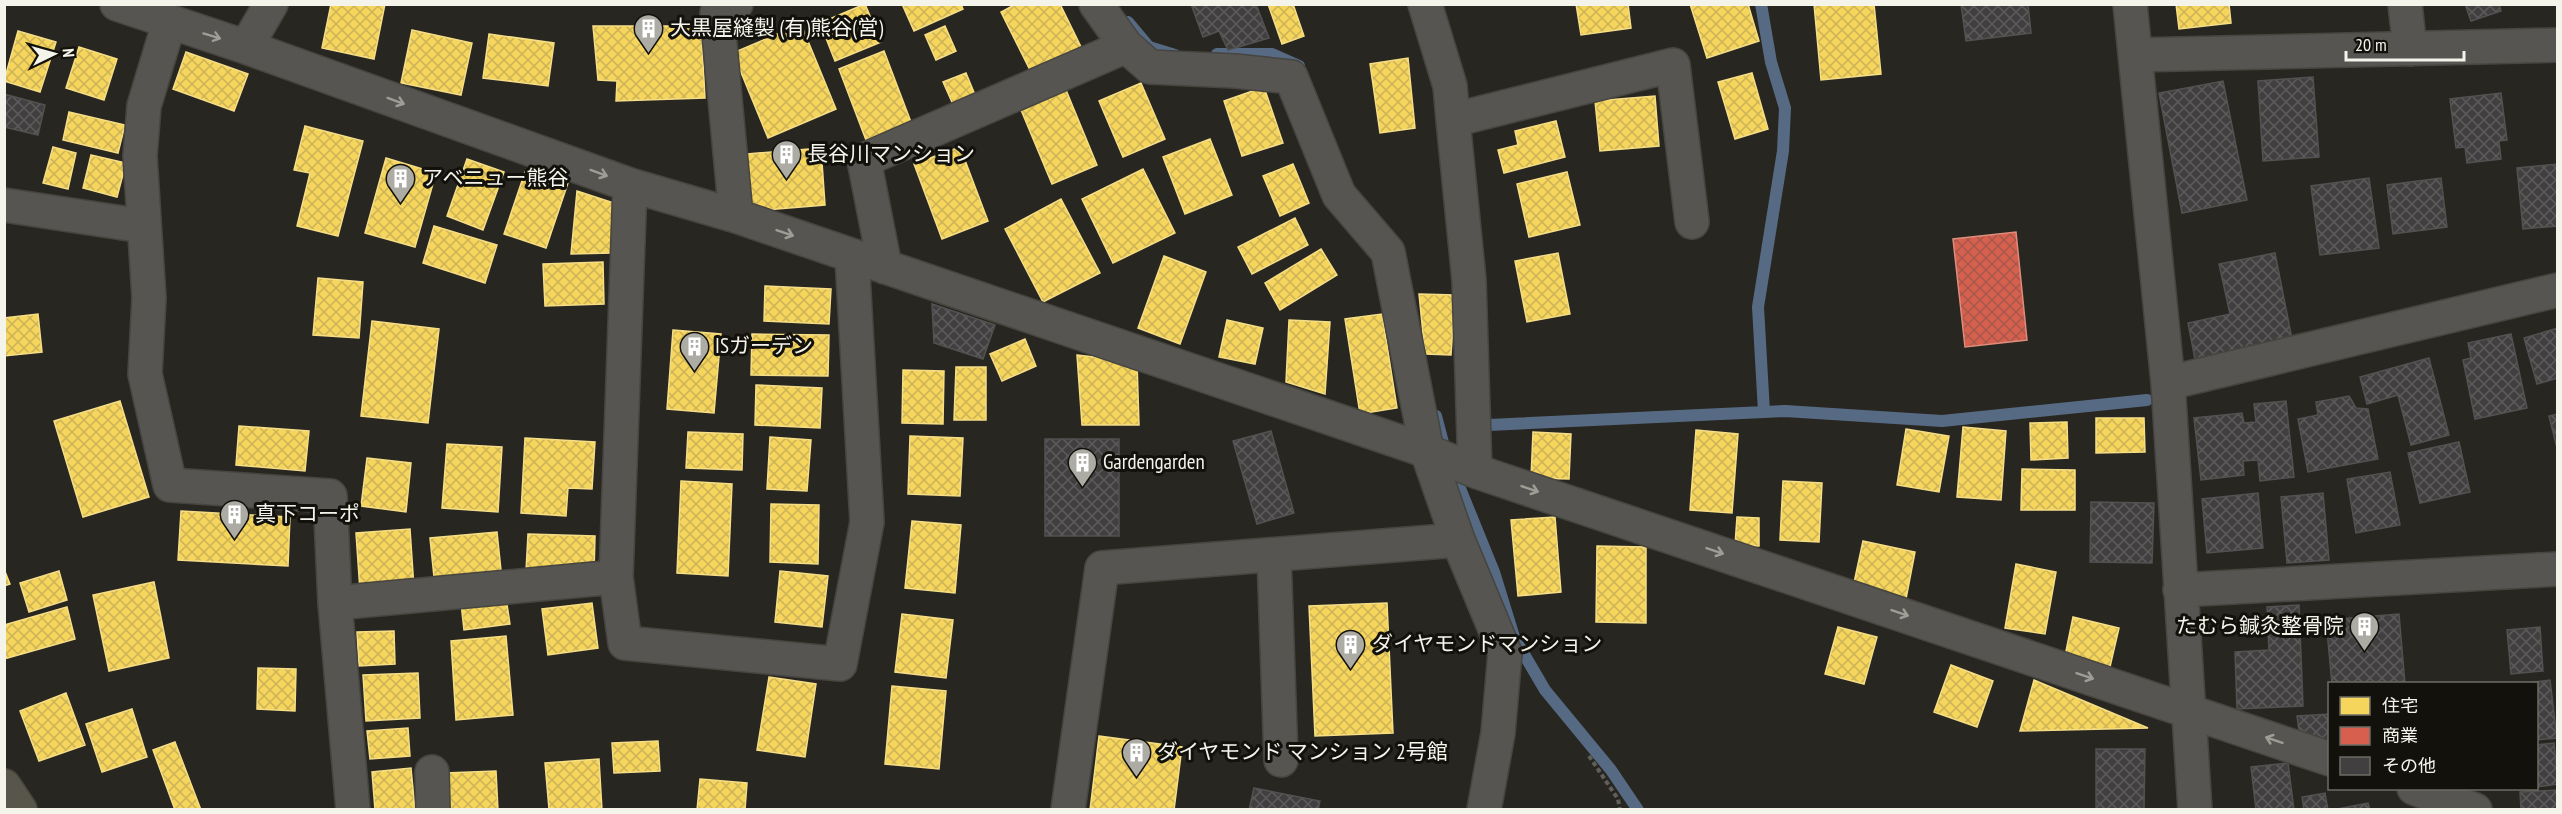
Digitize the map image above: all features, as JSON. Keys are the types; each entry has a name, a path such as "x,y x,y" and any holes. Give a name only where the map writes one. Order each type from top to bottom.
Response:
{"main road":[{"path":"4,786 20,810"}],"street":[{"path":"117,4 246,47 630,185 736,216 1429,452 1475,471 2328,758"},
{"path":"246,47 271,4"},
{"path":"736,4 717,13 736,216"},
{"path":"1096,4 1126,46 1150,67 1235,70 1291,77 1339,195 1388,252 1429,452 1458,540 1505,653 1498,733 1484,810"},
{"path":"1425,4 1450,86 1469,280 1475,471"},
{"path":"2130,4 2168,383 2195,810"},
{"path":"2405,4 2410,49"},
{"path":"169,23 144,106 140,156 149,298 145,374 170,485 330,496 335,603 353,810"},
{"path":"2135,55 2558,45"},
{"path":"885,267 864,160 1126,46"},
{"path":"1453,120 1674,65 1692,222"},
{"path":"630,185 616,577 625,643 840,664 867,522 852,257"},
{"path":"4,204 143,226"},
{"path":"2168,383 2558,290"},
{"path":"1068,810 1102,568 1458,540"},
{"path":"1274,555 1281,760"},
{"path":"2180,590 2558,570"},
{"path":"335,603 616,577"},
{"path":"432,772 433,810"},
{"path":"2417,790 2475,810"}],"path":[{"path":"1589,756 1618,799 1620,810"}],"building: 住宅":[{"path":"331,4 385,4 374,59 322,48"},
{"path":"865,4 881,42 835,61 820,23"},
{"path":"902,4 961,4 963,9 914,31"},
{"path":"1016,4 1060,4 1083,51 1033,76 1001,12"},
{"path":"1268,4 1293,4 1304,36 1282,44"},
{"path":"1576,4 1628,4 1631,28 1581,35"},
{"path":"1690,4 1748,4 1759,41 1707,58"},
{"path":"1814,4 1874,4 1881,74 1821,80"},
{"path":"2176,4 2229,4 2231,23 2179,29"},
{"path":"801,24 836,109 768,138 733,53"},
{"name":"大黒屋縫製 (有)熊谷(営)","path":"593,26 701,26 705,98 616,101 617,81 598,80"},
{"path":"945,26 956,51 936,60 925,35"},
{"path":"412,30 472,43 461,95 401,83"},
{"path":"18,31 56,42 40,92 4,81"},
{"path":"489,34 554,43 548,86 483,78"},
{"path":"79,47 117,59 104,100 66,88"},
{"path":"884,51 911,122 866,140 839,69"},
{"path":"186,52 248,74 234,111 173,89"},
{"path":"1408,58 1415,128 1380,133 1370,64"},
{"path":"966,73 978,102 956,111 943,82"},
{"path":"1752,73 1768,129 1735,139 1718,82"},
{"path":"1141,83 1165,139 1123,157 1099,101"},
{"path":"1264,87 1283,143 1242,156 1224,101"},
{"path":"1066,90 1097,165 1052,184 1021,110"},
{"path":"1655,96 1659,146 1600,151 1595,101"},
{"path":"69,112 125,125 118,153 63,140"},
{"path":"1556,121 1565,157 1504,173 1498,150 1518,145 1515,131"},
{"path":"305,126 363,141 338,236 297,226 310,173 294,170"},
{"path":"1210,139 1232,195 1185,214 1163,157"},
{"path":"53,147 76,153 68,189 43,183"},
{"path":"960,147 988,221 942,239 914,164"},
{"name":"長谷川マンション","path":"821,148 825,205 752,211 747,154"},
{"path":"91,155 126,163 117,197 83,188"},
{"name":"アベニュー熊谷","path":"386,158 436,173 415,247 365,233"},
{"path":"467,159 504,172 483,230 447,216"},
{"path":"1293,164 1309,203 1280,216 1263,176"},
{"path":"526,169 568,183 546,248 504,234"},
{"path":"1143,169 1175,233 1113,263 1082,199"},
{"path":"1567,172 1580,225 1529,237 1517,184"},
{"path":"577,191 617,204 612,253 571,254"},
{"path":"1061,199 1100,273 1043,302 1005,229"},
{"path":"1295,218 1308,245 1252,274 1238,247"},
{"path":"434,226 497,245 485,283 423,263"},
{"path":"1321,249 1337,275 1280,310 1265,283"},
{"path":"1558,253 1570,314 1527,322 1515,261"},
{"path":"1164,256 1206,272 1180,344 1138,328"},
{"path":"603,262 604,304 545,306 543,264"},
{"path":"318,278 363,282 359,338 313,335"},
{"path":"765,286 831,289 829,324 764,321"},
{"path":"1419,294 1455,295 1451,355 1425,354"},
{"path":"38,314 42,352 4,356 4,318"},
{"path":"1382,314 1397,408 1360,414 1345,319"},
{"path":"1227,320 1263,328 1255,364 1219,357"},
{"path":"1289,320 1330,322 1325,394 1286,382"},
{"path":"372,321 439,329 428,423 361,416"},
{"name":"ISガーデン","path":"673,330 721,334 714,413 667,409"},
{"path":"752,334 829,335 828,376 751,375"},
{"path":"1025,339 1036,366 1002,381 990,354"},
{"path":"1077,355 1137,362 1139,425 1082,425"},
{"path":"956,367 986,367 986,420 954,420"},
{"path":"903,370 944,371 943,424 902,423"},
{"path":"756,385 822,388 820,428 755,425"},
{"path":"120,401 149,497 83,517 54,421"},
{"path":"2096,418 2144,418 2145,452 2096,453"},
{"path":"2067,422 2068,458 2031,460 2030,423"},
{"path":"239,426 309,431 305,471 236,465"},
{"path":"1963,427 2006,431 2001,500 1957,497"},
{"path":"1906,429 1949,436 1939,492 1897,485"},
{"path":"1696,430 1738,434 1732,513 1690,510"},
{"path":"688,432 743,434 742,470 686,468"},
{"path":"1533,432 1571,434 1569,479 1531,478"},
{"path":"910,436 963,438 960,496 908,494"},
{"path":"770,437 811,440 807,491 767,489"},
{"path":"525,438 595,442 592,489 568,488 566,516 521,513"},
{"path":"447,444 502,447 498,512 442,508"},
{"path":"367,458 411,463 406,512 361,506"},
{"path":"2022,469 2075,470 2075,510 2021,510"},
{"path":"681,481 732,484 728,576 677,573"},
{"path":"1783,481 1822,483 1819,542 1780,540"},
{"path":"771,504 819,505 818,564 770,562"},
{"name":"真下コーポ","path":"181,511 290,517 288,566 178,560"},
{"path":"1555,517 1561,592 1518,596 1511,520"},
{"path":"1737,517 1759,518 1759,546 1735,545"},
{"path":"912,521 961,525 955,593 905,588"},
{"path":"410,529 414,588 360,591 356,533"},
{"path":"497,532 502,580 435,587 430,538"},
{"path":"528,534 595,536 594,572 526,571"},
{"path":"1863,541 1915,552 1905,604 1852,592"},
{"path":"1597,546 1646,547 1646,623 1596,622"},
{"path":"2016,564 2056,572 2045,634 2005,628"},
{"path":"4,569 10,584 4,586"},
{"path":"59,571 67,600 29,612 20,583"},
{"path":"780,571 828,576 822,627 775,622"},
{"path":"154,582 169,658 109,671 93,595"},
{"path":"506,598 510,624 464,630 461,603"},
{"path":"592,603 598,648 548,655 542,609"},
{"name":"ダイヤモンドマンション","path":"1387,603 1393,733 1315,736 1309,606"},
{"path":"67,607 75,639 4,659 4,625"},
{"path":"902,614 953,620 946,678 895,672"},
{"path":"2073,617 2119,628 2109,671 2064,661"},
{"path":"1838,627 1877,637 1864,684 1825,674"},
{"path":"394,631 395,664 359,666 357,632"},
{"path":"506,636 513,715 456,720 451,641"},
{"path":"1951,665 1993,681 1977,727 1934,712"},
{"path":"258,668 296,669 295,711 257,709"},
{"path":"418,673 420,718 366,721 363,675"},
{"path":"769,677 816,684 805,757 757,750"},
{"path":"2034,680 2148,728 2020,731"},
{"path":"892,686 946,691 939,769 885,764"},
{"path":"66,693 85,745 39,761 20,711"},
{"path":"132,709 147,757 102,772 86,724"},
{"path":"408,728 410,756 370,759 367,731"},
{"name":"ダイヤモンド マンション 2号館","path":"1099,736 1182,747 1174,810 1090,810"},
{"path":"658,741 660,771 614,773 612,743"},
{"path":"175,742 201,810 175,810 153,750"},
{"path":"599,759 602,810 549,809 545,763"},
{"path":"411,768 415,810 375,810 372,772"},
{"path":"496,771 498,810 446,810 445,773"},
{"path":"700,779 747,783 745,810 697,810"}],"building: 商業":[{"path":"2016,232 2027,340 1965,347 1953,239"}],"building: その他":[{"path":"1191,4 1256,4 1269,38 1228,50 1219,31 1203,37"},
{"path":"1961,4 2028,4 2031,33 1966,41"},
{"path":"2465,4 2499,4 2501,11 2471,21"},
{"path":"2313,77 2319,157 2263,161 2258,81"},
{"path":"2223,81 2247,200 2182,213 2159,93"},
{"path":"2501,93 2507,140 2499,141 2501,159 2467,163 2465,147 2456,148 2450,99"},
{"path":"4,94 45,105 38,135 4,127"},
{"path":"2558,164 2558,226 2523,229 2517,168"},
{"path":"2369,178 2379,248 2320,255 2311,186"},
{"path":"2441,178 2447,227 2393,234 2387,185"},
{"path":"2275,253 2292,339 2195,359 2188,323 2230,314 2219,264"},
{"path":"932,304 995,325 983,359 934,343"},
{"path":"2558,328 2558,378 2537,384 2524,338"},
{"path":"2511,334 2527,408 2475,419 2463,360 2471,358 2468,343"},
{"path":"2429,358 2449,435 2411,445 2398,395 2367,404 2360,377"},
{"path":"2349,396 2356,408 2368,409 2378,459 2308,472 2298,419 2318,415 2316,402"},
{"path":"2286,401 2294,477 2260,481 2258,460 2243,461 2244,475 2201,480 2194,418 2242,413 2244,423 2256,422 2254,404"},
{"path":"2558,414 2558,452 2549,416"},
{"path":"1271,431 1294,513 1257,524 1233,441"},
{"name":"Gardengarden","path":"1045,439 1119,439 1119,536 1045,536"},
{"path":"2459,442 2470,492 2420,503 2408,453"},
{"path":"2390,472 2400,525 2356,533 2347,479"},
{"path":"2258,493 2263,548 2207,553 2202,499"},
{"path":"2323,493 2329,560 2287,563 2281,497"},
{"path":"2091,502 2154,503 2152,563 2090,562"},
{"path":"2299,605 2303,706 2237,709 2235,652 2269,650 2267,607"},
{"name":"たむら鍼灸整骨院","path":"2399,614 2405,682 2332,682 2326,620"},
{"path":"2540,627 2543,671 2511,674 2507,630"},
{"path":"2550,680 2557,738 2538,740 2538,682 2535,682"},
{"path":"2328,714 2328,744 2299,731 2297,716"},
{"path":"2554,743 2558,784 2538,787 2538,745"},
{"path":"2096,749 2145,749 2144,810 2096,810"},
{"path":"2288,763 2294,810 2256,810 2251,767"},
{"path":"1254,788 1320,801 1318,810 1249,810"},
{"path":"2558,790 2558,810 2521,810 2520,792"},
{"path":"2325,793 2328,810 2304,810 2302,797"},
{"path":"2368,803 2370,810 2332,810"}],"waterway":[{"path":"1761,4 1771,62 1785,108 1783,151 1758,307 1764,412"},
{"path":"1128,22 1149,47 1175,55"},
{"path":"1217,54 1272,54 1299,66"},
{"path":"1489,425 1785,411 1942,421 2147,400"},
{"path":"1436,416 1446,454 1494,572 1514,637 1545,690 1611,770 1638,810"}],"place":[{"name":"大黒屋縫製 (有)熊谷(営)","path":"649,54"},
{"name":"長谷川マンション","path":"786,180"},
{"name":"アベニュー熊谷","path":"401,204"},
{"name":"ISガーデン","path":"694,372"},
{"name":"Gardengarden","path":"1082,488"},
{"name":"真下コーポ","path":"234,540"},
{"name":"たむら鍼灸整骨院","path":"2365,652"},
{"name":"ダイヤモンドマンション","path":"1351,670"},
{"name":"ダイヤモンド マンション 2号館","path":"1136,778"}]}
